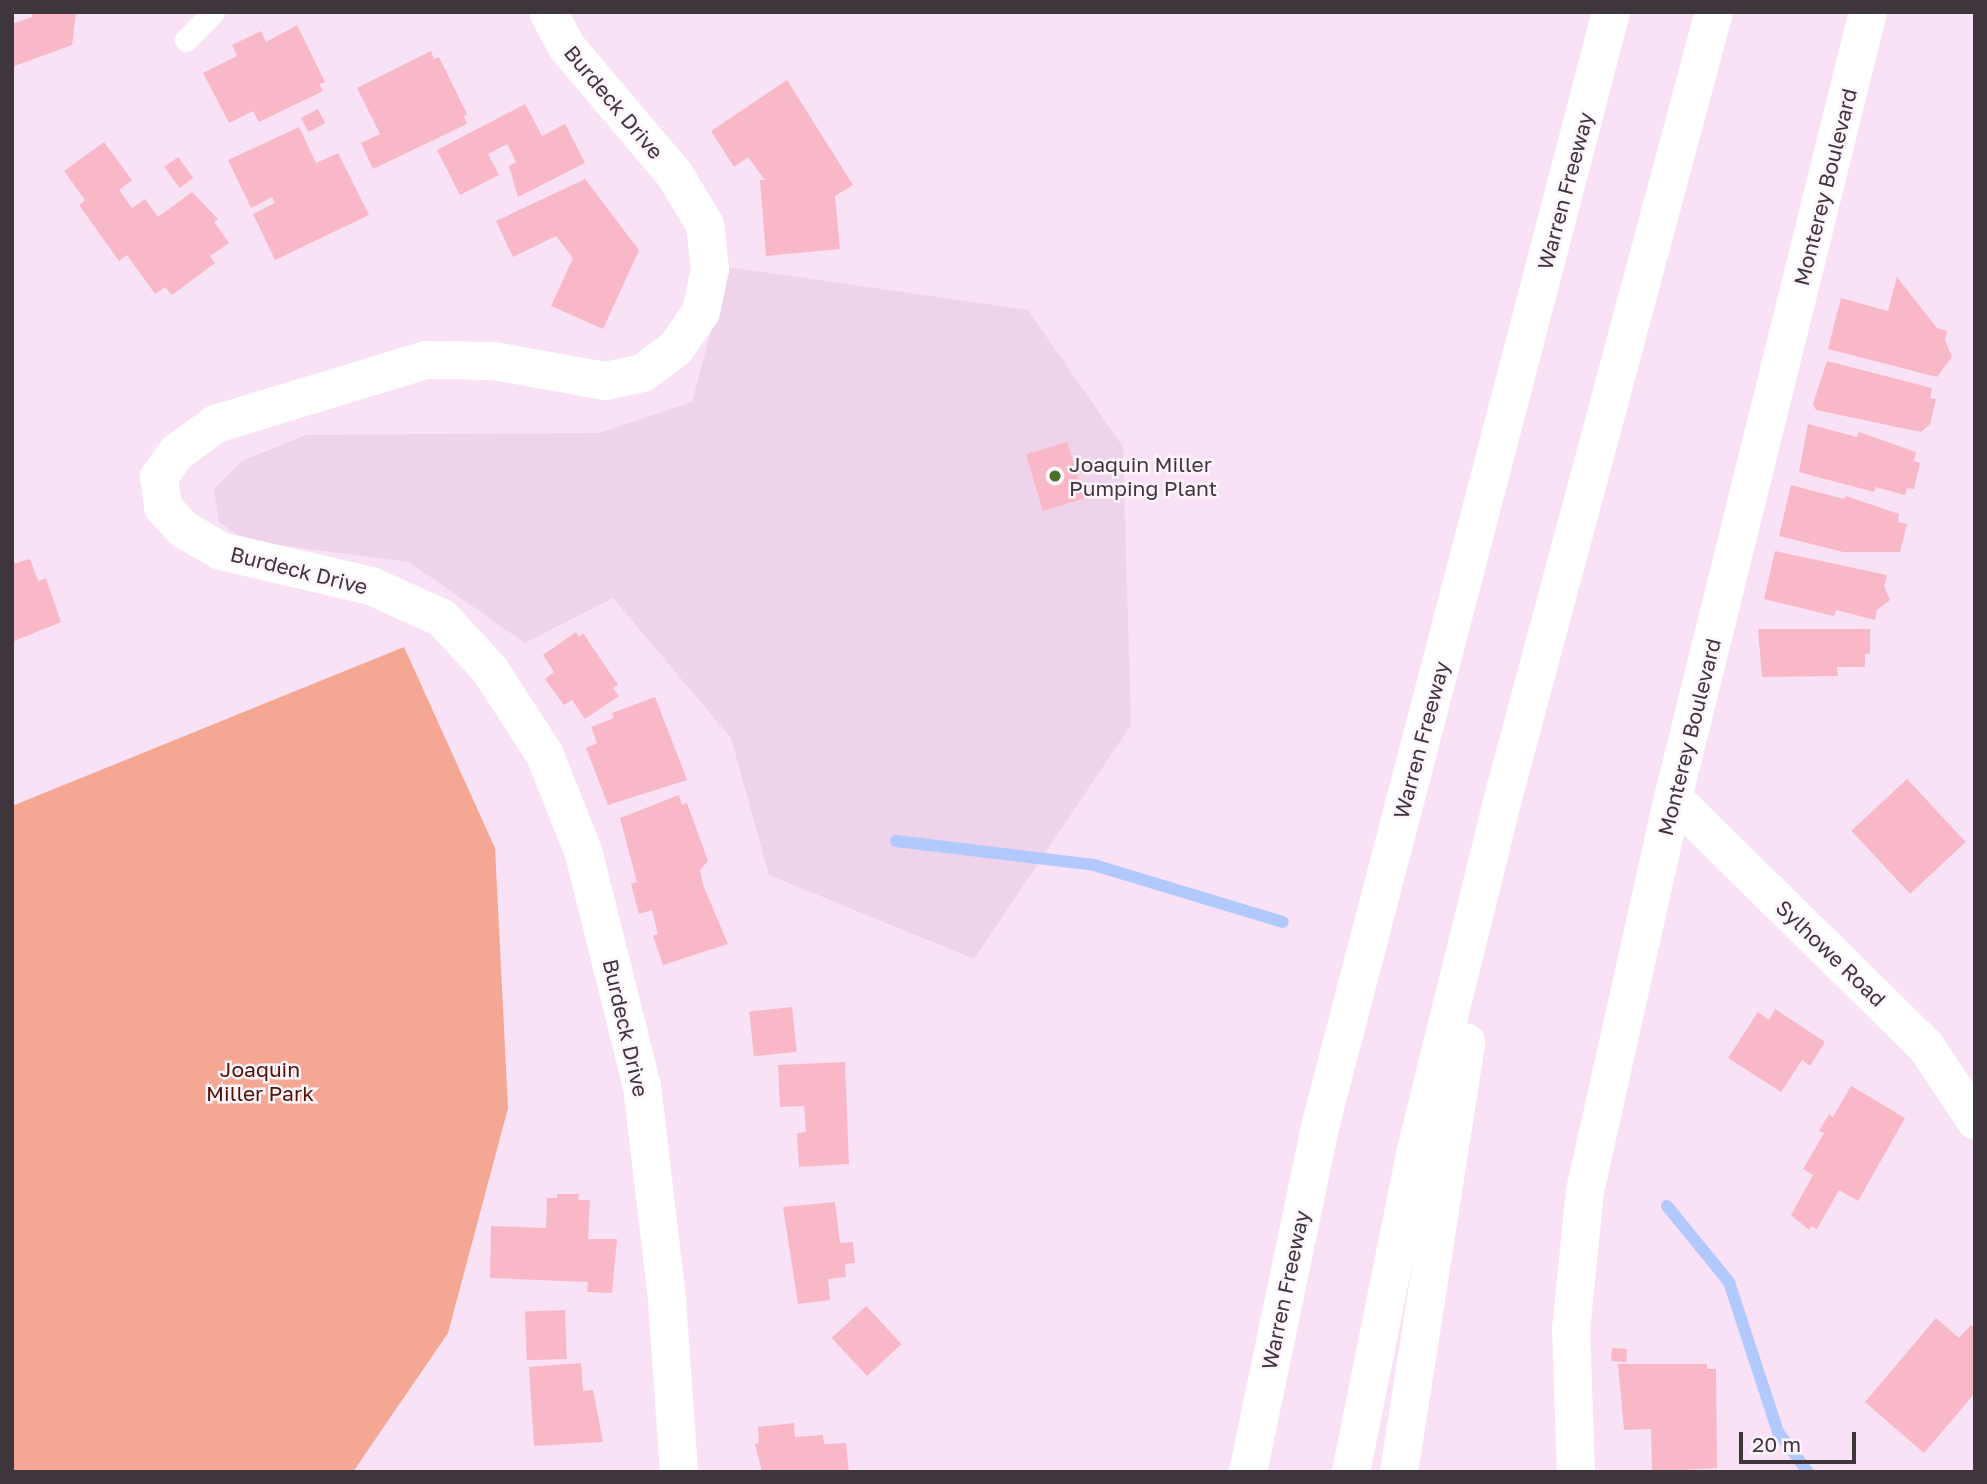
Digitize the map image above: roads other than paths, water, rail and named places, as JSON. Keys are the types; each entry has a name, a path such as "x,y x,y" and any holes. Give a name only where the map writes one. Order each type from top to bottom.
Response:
{"main road":[{"name":"Burdeck Drive","path":"548,12 566,46 675,175 705,225 709,269 701,312 676,348 643,373 604,381 495,361 426,360 216,424 177,452 159,478 163,507 183,529 221,551 371,586 442,618 489,670 545,755 584,854 642,1086 667,1300 679,1472"},
{"name":"Warren Freeway","path":"1248,1472 1321,1122 1611,12"},
{"path":"1351,1472 1415,1154 1506,787 1714,12"},
{"name":"Monterey Boulevard","path":"1576,1472 1571,1329 1584,1191 1673,798 1868,12"},
{"path":"1399,1472 1506,787"},
{"name":"Sylhowe Road","path":"1673,798 1927,1048 1975,1120"}],"lane":[{"path":"186,40 213,12"}],"waterway":[{"path":"896,841 1094,865 1283,922"},
{"path":"1667,1206 1729,1282 1778,1432 1808,1472"}],"place":[{"name":"Joaquin Miller Pumping Plant","path":"1055,476"}],"park label":[{"name":"Joaquin Miller Park","path":"260,1081"}]}
